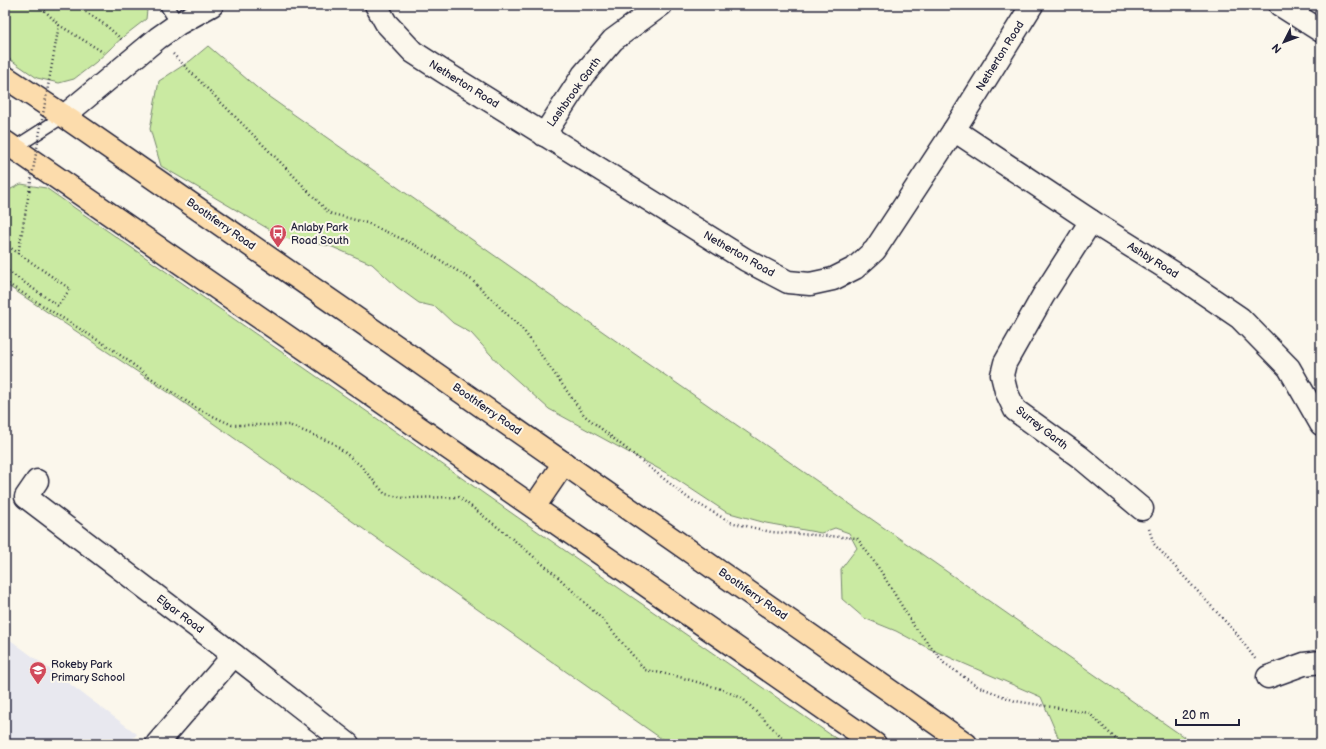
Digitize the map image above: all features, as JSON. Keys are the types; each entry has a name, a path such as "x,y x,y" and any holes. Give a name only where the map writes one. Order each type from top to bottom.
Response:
{"main road":[{"name":"Boothferry Road","path":"5,77 64,116 564,463 954,740"},
{"path":"9,145 875,744"},
{"path":"534,507 564,463"}],"street":[{"path":"64,116 158,38 178,24 212,5"},
{"name":"Netherton Road","path":"376,5 386,23 413,52 746,260 788,282 810,284 833,279 855,268 875,250 954,130 1032,5"},
{"name":"Lashbrook Garth","path":"544,135 583,75 613,40 661,5"},
{"path":"1280,5 1321,31"},
{"name":"Ashby Road","path":"954,130 1091,221 1174,273 1240,318 1289,368 1321,424"},
{"name":"Surrey Garth","path":"1091,221 1043,296 1005,363 1002,376 1006,391 1015,410 1080,457 1142,509"},
{"name":"Elgar Road","path":"37,481 26,497 234,655 348,744"},
{"path":"157,744 234,655"},
{"path":"1268,677 1304,664 1321,662"}],"lane":[{"path":"166,5 178,24"},
{"path":"9,145 64,116"}],"path":[{"path":"39,5 60,25 97,49"},
{"path":"76,5 108,27 137,55"},
{"path":"18,254 60,25"},
{"path":"158,38 199,82 291,173 329,213 367,223 419,247 472,280 524,331 584,415 688,498 730,522 771,532 857,538 880,570 914,626 944,663 977,686 1015,702 1089,713 1121,744"},
{"path":"5,244 70,289 58,306 5,269"},
{"path":"5,282 112,349 151,378 198,409 232,425 289,425 333,443 360,465 385,494 404,498 459,497 557,576 604,621 645,670 676,676 718,688 742,698 789,744"},
{"path":"1142,509 1154,544 1236,633 1268,677"}],"shaded area":[{"name":"Rokeby Park Primary School","path":"5,636 137,734 128,744 5,744"}],"green space":[{"path":"5,5 141,5 147,10 146,19 124,36 96,62 74,79 59,83 37,78 5,56"},
{"path":"208,46 262,92 1194,744 1061,744 1041,697 928,648 896,631 864,618 842,599 841,569 857,548 849,533 835,528 821,533 766,523 726,512 670,475 549,409 501,366 471,333 453,323 436,307 419,303 397,287 372,264 330,246 284,238 161,166 150,129 159,81 190,61"},
{"path":"21,184 46,188 844,744 669,744 180,400 5,284 5,192"}],"place":[{"name":"Anlaby Park Road South","path":"278,248"},
{"name":"Rokeby Park Primary School","path":"38,685"}]}
